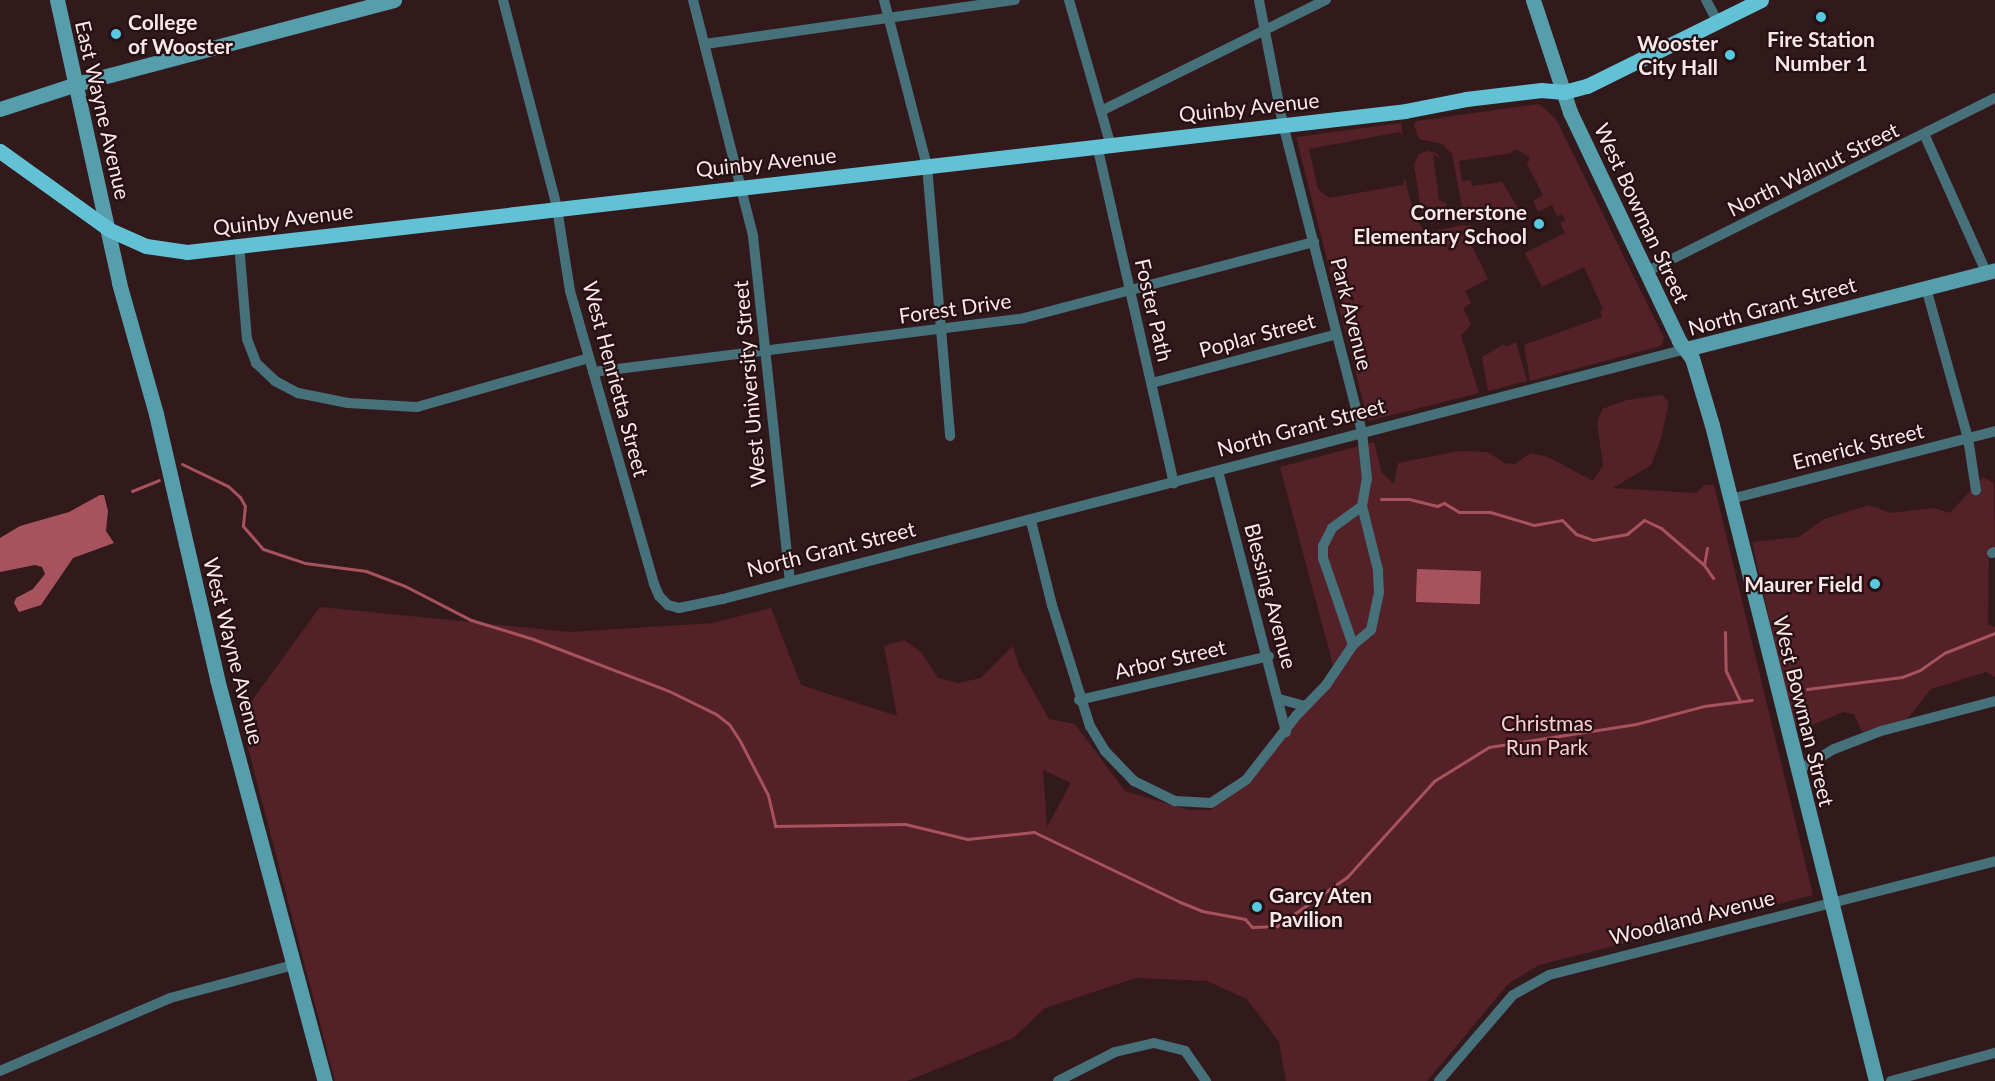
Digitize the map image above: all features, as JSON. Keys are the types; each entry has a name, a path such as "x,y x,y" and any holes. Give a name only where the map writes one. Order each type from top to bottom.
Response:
{"main road":[{"path":"1564,93 1587,86 1761,0"},
{"name":"Quinby Avenue","path":"0,151 110,230 146,246 187,252 741,185 1283,125 1416,109 1466,99 1541,90 1564,93"}],"street":[{"name":"East Wayne Avenue","path":"57,0 110,230"},
{"path":"0,109 76,84 394,0"},
{"name":"West Henrietta Street","path":"503,0 557,208 570,291 647,559"},
{"name":"West University Street","path":"693,0 753,236 790,581"},
{"path":"884,0 927,166 943,331 950,436"},
{"path":"705,44 890,20 1015,0"},
{"name":"Foster Path","path":"1069,0 1101,111 1104,144 1129,292 1174,483"},
{"name":"Park Avenue","path":"1031,521 1079,700 1105,751 1134,781 1160,796 1192,805 1228,795 1326,685 1353,645 1371,630 1379,592 1374,548 1362,506 1367,479 1362,432 1283,125 1259,0"},
{"path":"1101,111 1326,0"},
{"name":"West Bowman Street","path":"1533,0 1564,93 1646,272 1686,350 1713,425 1829,902 1876,1081"},
{"path":"1706,0 1717,21"},
{"name":"North Walnut Street","path":"1646,272 1925,136 1995,98"},
{"path":"1925,136 1990,271"},
{"name":"West Wayne Avenue","path":"110,230 119,283 156,414 217,679 274,881 293,964 325,1081"},
{"name":"Forest Drive","path":"593,372 943,331 1024,318 1314,242"},
{"path":"239,244 247,339 256,363 275,381 298,393 348,403 417,407 589,358"},
{"name":"North Grant Street","path":"647,559 658,596 679,608 1031,521 1362,432 1990,271"},
{"path":"1926,288 1968,438 1976,490"},
{"name":"Poplar Street","path":"1152,383 1337,334"},
{"name":"Emerick Street","path":"1731,498 1995,431"},
{"name":"Blessing Avenue","path":"1218,471 1269,656 1286,732"},
{"path":"1353,645 1323,558 1323,546 1332,528 1362,506"},
{"name":"Arbor Street","path":"1079,700 1269,656"},
{"path":"1279,699 1305,706"},
{"path":"1797,771 1834,749 1881,731 1995,701"},
{"name":"Woodland Avenue","path":"1439,1081 1513,995 1530,982 1588,963 1995,861"},
{"path":"0,1071 170,998 293,964"},
{"path":"1058,1081 1071,1077 1115,1052 1154,1042 1185,1051 1206,1081"},
{"path":"1892,1081 1995,1053"}],"green space":[{"path":"1539,104 1556,119 1664,338 1661,346 1530,381 1524,345 1602,317 1600,311 1603,309 1584,267 1542,287 1525,253 1565,233 1560,223 1565,220 1562,214 1557,216 1552,205 1538,212 1533,201 1543,195 1527,164 1530,157 1515,149 1512,153 1459,161 1462,181 1471,180 1472,186 1502,182 1518,208 1485,222 1464,218 1452,154 1442,144 1419,139 1414,125 1416,121"},
{"path":"1401,123 1403,137 1400,132 1309,149 1318,189 1329,198 1403,185 1405,178 1414,216 1426,233 1463,225 1473,226 1470,242 1488,279 1465,291 1471,303 1463,308 1471,324 1461,336 1479,393 1368,421 1296,137"},
{"path":"1428,151 1436,153 1441,159 1433,154 1439,200 1447,204 1445,215 1437,221 1427,218 1421,211 1414,164 1419,154"},
{"path":"1516,342 1527,381 1488,391 1482,357 1504,344 1506,347"},
{"name":"Christmas Run Park","path":"1662,395 1669,402 1660,442 1651,465 1613,488 1696,493 1705,485 1714,485 1813,895 1539,965 1508,984 1427,1081 1286,1081 1279,1042 1247,999 1207,981 1136,978 1045,1008 1013,1038 907,1081 335,1081 240,717 320,607 570,632 713,623 771,608 801,685 897,716 884,646 904,640 921,652 938,678 958,683 981,678 1013,646 1019,666 1049,719 1075,724 1125,791 1189,810 1211,810 1246,780 1336,676 1280,467 1374,442 1382,473 1394,484 1398,463 1459,451 1488,452 1504,463 1515,464 1530,453 1548,457 1593,481 1603,465 1597,423 1602,409 1627,400","holes":["1043,770 1071,783 1047,827"]},
{"name":"Maurer Field","path":"1983,477 1994,483 1995,549 1989,551 1988,624 1995,627 1995,677 1986,672 1931,689 1907,719 1862,732 1854,714 1843,712 1803,729 1793,725 1752,542 1799,537 1824,519 1869,505 1891,513 1934,508 1950,513"}],"shaded area":[{"path":"104,495 108,511 106,531 114,543 73,558 41,605 19,612 14,603 16,598 33,589 45,574 42,567 35,565 0,572 0,538 20,526 69,512"},
{"path":"1417,569 1481,571 1480,604 1416,602"}],"waterway":[{"path":"182,464 228,486 240,497 245,506 243,526 263,549 305,563 366,571 405,586 471,620 533,639 669,691 716,714 729,724 740,741 768,795 775,826 905,824 967,839 1034,832 1180,902 1202,911 1245,919 1252,927 1277,926 1347,877 1434,781 1489,747 1636,724 1704,706 1752,700"},
{"path":"132,491 159,480"},
{"path":"1381,499 1409,499 1437,506 1444,503 1459,512 1490,512 1534,525 1562,520 1576,534 1593,540 1627,534 1644,520 1661,528 1704,565"},
{"path":"1707,548 1704,565 1713,578"},
{"path":"1725,632 1726,671 1740,701"},
{"path":"1807,689 1902,677 1920,670 1944,653 1995,633"}],"place":[{"name":"Fire Station Number 1","path":"1821,17"},
{"name":"College of Wooster","path":"116,34"},
{"name":"Wooster City Hall","path":"1730,55"},
{"name":"Cornerstone Elementary School","path":"1539,224"},
{"name":"Maurer Field","path":"1875,584"},
{"name":"Garcy Aten Pavilion","path":"1257,907"}]}
